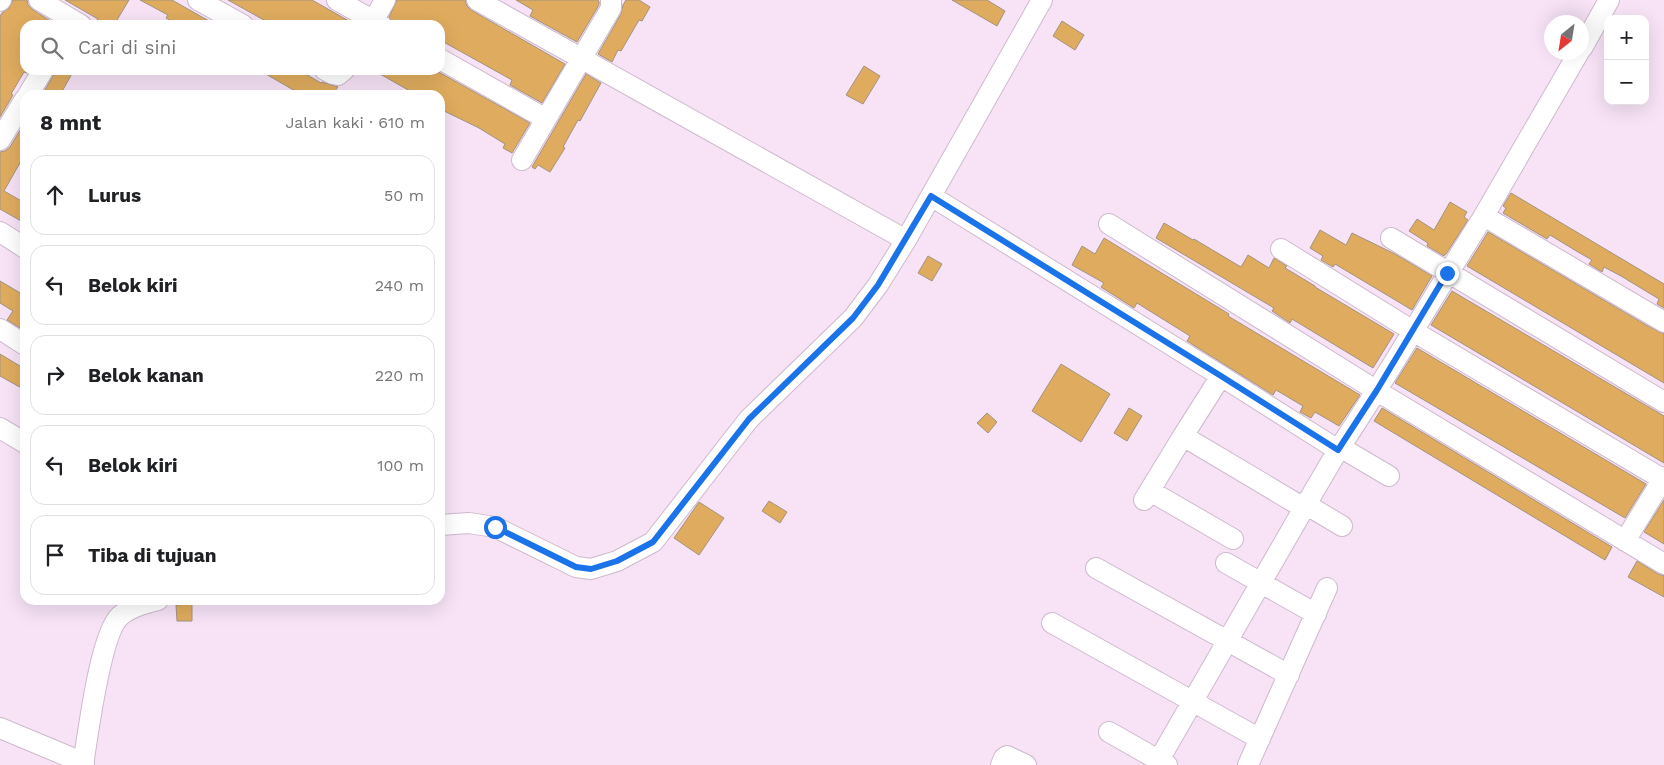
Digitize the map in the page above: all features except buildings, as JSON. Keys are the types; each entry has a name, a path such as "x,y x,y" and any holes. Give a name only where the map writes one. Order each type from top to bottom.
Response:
{"street":[{"path":"39,0 68,20"},
{"path":"198,0 234,20"},
{"path":"337,0 369,20"},
{"path":"377,20 385,0"},
{"path":"477,0 906,240"},
{"path":"522,160 611,8 611,0"},
{"path":"445,525 469,523 495,527 576,567 591,569 617,561 653,542 749,419 853,318 878,285 906,240 1042,0"},
{"path":"1589,36 1609,0"},
{"path":"1109,732 1161,763 1193,701 1339,449 1481,221 1574,60"},
{"path":"445,62 546,119"},
{"path":"31,90 40,75"},
{"path":"0,140 20,107"},
{"path":"931,196 1339,449 1389,476"},
{"path":"1481,221 1485,218 1489,219 1664,322"},
{"path":"1109,224 1377,390 1664,564"},
{"path":"0,232 20,245"},
{"path":"1390,238 1664,402"},
{"path":"1281,249 1413,331 1664,478 1625,541"},
{"path":"0,329 20,342"},
{"path":"1221,376 1147,496 1233,539"},
{"path":"0,428 20,441"},
{"path":"1183,436 1342,526"},
{"path":"1226,563 1316,614"},
{"path":"1096,568 1289,675"},
{"path":"1248,765 1327,588"},
{"path":"0,728 83,764 103,651 113,624 120,615 140,605"},
{"path":"1052,623 1260,739"},
{"path":"1000,765 1007,756 1026,765"}],"route":[{"path":"495,527 576,567 591,569 617,561 653,542 749,419 853,318 878,285 931,196 1338,450 1377,390 1447,273"}]}
